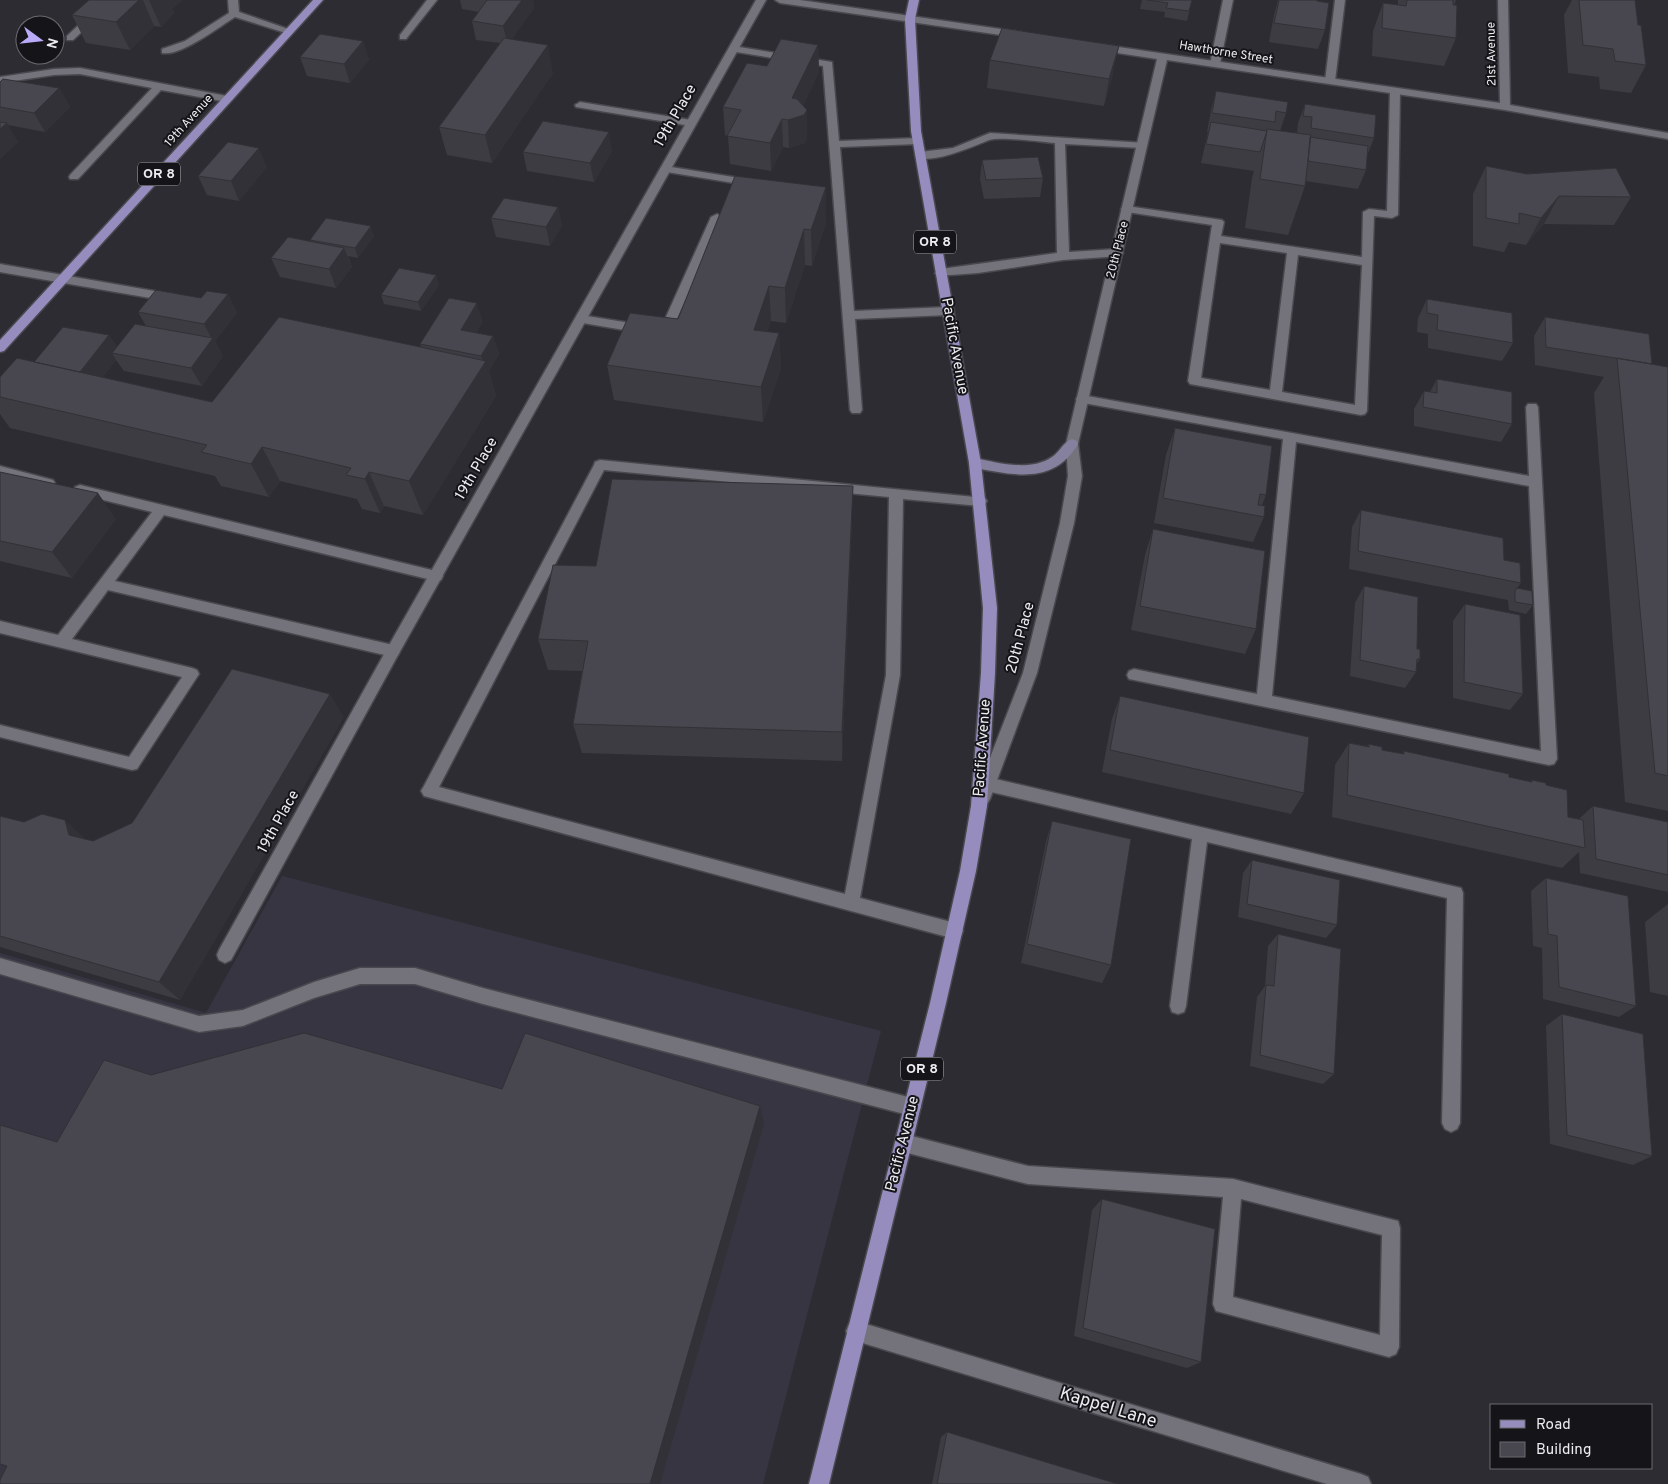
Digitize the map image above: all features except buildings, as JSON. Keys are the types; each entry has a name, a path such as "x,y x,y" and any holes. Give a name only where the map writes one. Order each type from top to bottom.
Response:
{"main road":[{"name":"19th Avenue","path":"0,348 318,0"},
{"name":"Pacific Avenue","path":"819,1484 904,1143 968,871 979,806 988,673 990,608 975,463 918,141 912,76 910,19 914,0"}],"street":[{"path":"70,38 110,0"},
{"path":"233,0 234,14"},
{"path":"404,37 432,0"},
{"name":"19th Place","path":"224,955 393,651 761,0"},
{"path":"780,0 1028,36"},
{"path":"1215,64 1228,0"},
{"path":"1330,81 1340,0"},
{"name":"21st Avenue","path":"1503,0 1505,107"},
{"path":"165,51 188,43 234,14 289,31"},
{"name":"Hawthorne Street","path":"1086,45 1505,107 1668,136"},
{"path":"733,49 828,64 833,144 833,197 848,315 856,410"},
{"name":"20th Place","path":"979,806 1030,673 1067,523 1076,476 1072,444 1163,56"},
{"path":"0,80 16,80 54,72 80,71 227,99"},
{"path":"74,177 159,86"},
{"path":"1127,209 1218,222 1194,380 1360,411 1369,212 1392,215 1395,91"},
{"path":"580,105 691,123"},
{"path":"920,155 955,152 990,136 1142,145"},
{"path":"1060,140 1064,256"},
{"path":"833,144 918,141"},
{"path":"665,169 761,185"},
{"path":"581,319 665,333 717,217"},
{"path":"1216,239 1368,262"},
{"path":"1275,396 1293,251"},
{"path":"941,272 978,269 1064,256 1117,253"},
{"path":"0,268 62,280 102,284 156,295"},
{"path":"848,315 948,311"},
{"path":"1082,398 1535,482"},
{"path":"1134,675 1549,759 1532,407"},
{"path":"1264,701 1290,436"},
{"path":"975,463 1013,469 1032,469 1048,465 1059,459 1072,444"},
{"path":"955,931 429,791 600,465 980,501"},
{"path":"0,471 436,576"},
{"path":"851,903 893,675 896,493"},
{"path":"61,642 161,510"},
{"path":"105,584 393,651"},
{"path":"0,627 192,674 132,764 0,730"},
{"path":"987,784 1454,893 1451,1123"},
{"path":"1178,1006 1200,834"},
{"path":"0,966 199,1024 243,1018 314,990 360,976 415,976 493,999 912,1107"},
{"path":"904,1143 1028,1175 1234,1188 1391,1228 1389,1347 1223,1304 1234,1188"},
{"name":"Kappel Lane","path":"856,1331 1361,1484"}],"shaded area":[{"path":"282,876 881,1031 763,1484 0,1484 0,953 206,1013"}]}
